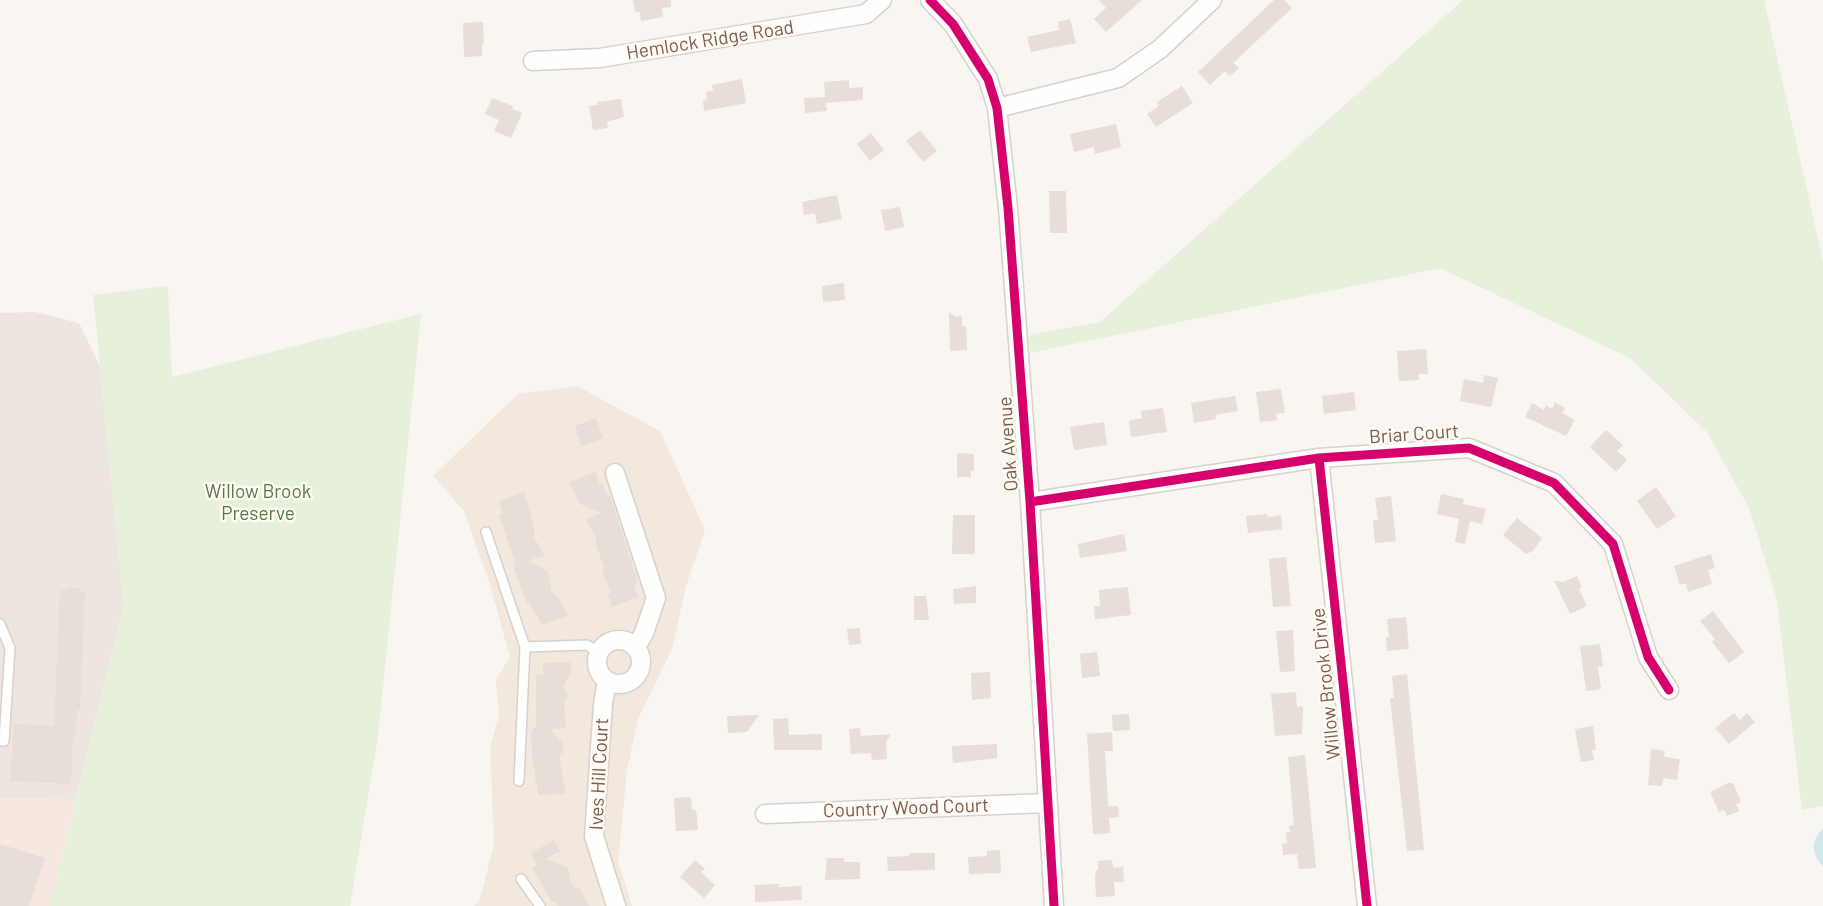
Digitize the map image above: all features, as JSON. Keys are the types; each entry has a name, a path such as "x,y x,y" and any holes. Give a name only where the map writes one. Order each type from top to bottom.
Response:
{"street":[{"name":"Hemlock Ridge Road","path":"533,61 600,58 866,14 882,0"},
{"name":"Oak Avenue","path":"930,0 953,24 988,79 997,108 1030,502 1054,906"},
{"path":"997,108 1118,78 1160,49 1212,0"},
{"name":"Briar Court","path":"1030,502 1319,458 1469,448 1554,483 1613,544 1648,657 1669,690"},
{"name":"Willow Brook Drive","path":"1319,458 1367,906"},
{"path":"615,473 656,598 644,633 636,647"},
{"path":"599,653 603,647 616,640 623,640 636,647 642,660 639,674 628,683 614,684 607,681"},
{"name":"Ives Hill Court","path":"599,653 597,666 607,681 594,836 616,906"},
{"name":"Country Wood Court","path":"765,814 1047,803"}],"lane":[{"path":"486,532 525,647 519,781"},
{"path":"0,624 10,648 4,741 0,741"},
{"path":"525,647 587,645 599,653"},
{"path":"521,879 540,906"}],"shaded area":[{"path":"35,312 79,323 100,366 124,606 76,799 0,798 0,313"},
{"path":"577,386 660,431 705,530 686,586 672,649 638,719 627,770 618,861 632,906 474,906 480,900 494,844 490,748 499,715 496,680 510,657 490,585 464,511 433,476 518,394"},
{"path":"0,798 76,799 50,906 0,906"}],"green space":[{"path":"1463,0 1764,0 1823,261 1823,806 1802,810 1777,601 1750,510 1707,432 1630,358 1440,268 1030,353 1029,335 1100,322"},
{"name":"Willow Brook Preserve","path":"168,286 172,377 421,314 378,737 350,906 50,906 124,606 93,295"}],"water":[{"path":"1823,828 1823,866 1814,851 1814,842"}],"building":[{"path":"633,0 671,0 671,7 662,8 663,17 641,21 640,12 635,12"},
{"path":"1099,0 1142,0 1106,32 1094,19 1106,8"},
{"path":"1274,0 1284,0 1292,8 1233,63 1239,68 1230,76 1225,71 1210,85 1198,72"},
{"path":"1070,19 1076,43 1031,52 1027,37 1059,30 1058,22"},
{"path":"483,22 482,56 464,57 463,23"},
{"path":"742,79 746,103 704,111 703,100 707,99 706,92 713,91 712,85"},
{"path":"849,80 849,88 863,87 863,100 826,103 827,111 805,113 804,98 825,97 824,82"},
{"path":"1182,86 1193,103 1156,127 1147,114 1159,106 1157,102"},
{"path":"492,98 513,106 512,109 522,113 511,138 494,131 499,120 485,114"},
{"path":"621,99 624,117 607,122 608,128 593,130 589,106 598,105 597,102"},
{"path":"1116,124 1121,147 1095,154 1094,147 1074,152 1070,134"},
{"path":"920,130 937,151 923,162 906,141"},
{"path":"871,133 884,150 870,161 857,144"},
{"path":"1049,191 1066,191 1067,233 1050,233"},
{"path":"837,195 842,219 817,224 815,213 804,215 802,202"},
{"path":"900,207 904,227 885,231 881,210"},
{"path":"844,283 845,300 823,302 822,286"},
{"path":"949,312 956,317 962,316 962,326 966,326 967,350 950,351"},
{"path":"1426,349 1428,374 1419,374 1419,380 1399,381 1397,351"},
{"path":"1484,375 1498,378 1491,407 1460,401 1464,379 1483,383"},
{"path":"1281,389 1285,413 1276,414 1277,420 1260,422 1256,392"},
{"path":"1354,392 1356,410 1324,414 1322,396"},
{"path":"1235,396 1238,411 1215,415 1216,419 1194,423 1191,403"},
{"path":"1555,402 1565,408 1562,413 1575,420 1566,436 1525,417 1532,403 1544,410 1546,405 1552,409"},
{"path":"1163,408 1167,432 1131,437 1129,421 1142,418 1141,411"},
{"path":"596,418 603,438 581,446 575,426"},
{"path":"1104,422 1107,445 1074,450 1070,427"},
{"path":"1606,430 1623,445 1617,451 1627,460 1616,472 1590,447"},
{"path":"957,453 974,454 974,471 971,471 971,477 957,477"},
{"path":"595,472 607,496 610,495 638,583 634,585 638,597 612,607 608,595 611,594 602,571 604,567 595,542 597,539 586,519 602,513 580,504 569,482"},
{"path":"1656,487 1676,516 1657,529 1637,501"},
{"path":"524,492 534,527 534,537 544,555 528,561 548,571 552,593 557,596 568,615 541,625 522,591 499,515 503,514 499,501"},
{"path":"1441,494 1464,499 1463,504 1486,509 1482,524 1470,521 1465,544 1455,542 1459,519 1437,514"},
{"path":"1391,496 1396,541 1375,543 1373,520 1378,520 1375,498"},
{"path":"1267,514 1268,517 1281,515 1282,529 1248,533 1246,516"},
{"path":"953,515 975,515 975,554 952,554"},
{"path":"1517,518 1542,538 1533,551 1526,554 1503,535"},
{"path":"1124,534 1127,551 1080,558 1078,544"},
{"path":"1711,554 1715,568 1708,570 1712,584 1688,592 1686,583 1680,585 1674,566"},
{"path":"1286,557 1291,606 1273,607 1269,559"},
{"path":"1577,576 1582,588 1579,589 1587,606 1570,614 1554,580 1563,582"},
{"path":"976,586 976,603 954,604 953,589"},
{"path":"1128,587 1131,615 1095,619 1094,606 1100,606 1099,590"},
{"path":"66,588 81,588 80,591 85,592 80,710 77,710 76,736 73,736 71,784 10,781 14,724 54,726 60,590 66,591"},
{"path":"914,596 926,596 929,620 914,620"},
{"path":"1713,611 1744,652 1729,663 1712,642 1715,639 1700,621"},
{"path":"1406,617 1409,649 1387,651 1387,619"},
{"path":"860,628 861,644 849,645 847,629"},
{"path":"1293,630 1295,671 1280,672 1276,631"},
{"path":"1600,644 1603,666 1598,667 1601,689 1586,691 1580,646"},
{"path":"1097,652 1100,676 1082,678 1080,654"},
{"path":"570,662 571,673 563,687 567,691 567,699 564,702 566,728 550,729 563,744 563,752 559,756 566,794 538,795 531,734 533,728 536,728 536,675 543,675 543,663"},
{"path":"990,672 991,698 972,700 971,673"},
{"path":"1407,674 1424,850 1407,851 1390,698 1394,698 1392,676"},
{"path":"1296,692 1297,707 1303,706 1302,734 1275,736 1271,694"},
{"path":"1734,713 1740,720 1747,713 1755,722 1729,744 1715,728"},
{"path":"1129,714 1130,730 1113,731 1112,715"},
{"path":"759,715 747,732 728,733 727,716"},
{"path":"788,718 789,735 822,734 822,750 774,750 773,719"},
{"path":"1593,726 1596,750 1592,750 1594,760 1581,762 1575,729"},
{"path":"860,728 861,736 891,734 886,742 887,759 872,760 871,753 851,754 849,729"},
{"path":"1112,732 1113,751 1105,751 1108,806 1118,806 1119,817 1109,818 1110,833 1093,834 1087,734"},
{"path":"997,744 997,758 953,763 952,746"},
{"path":"1651,749 1665,751 1664,757 1680,759 1677,780 1663,778 1662,786 1648,785"},
{"path":"1305,755 1316,868 1299,869 1297,854 1283,855 1282,844 1287,843 1286,832 1290,832 1289,826 1294,825 1288,757"},
{"path":"1733,783 1741,802 1736,804 1739,811 1727,816 1724,810 1719,812 1710,792"},
{"path":"691,797 698,830 676,831 674,798"},
{"path":"554,840 560,851 546,859 567,867 574,887 580,889 589,906 558,906 555,901 552,902 532,868 537,865 531,853"},
{"path":"0,844 45,858 29,906 0,906"},
{"path":"1000,850 1001,873 969,874 968,857 987,856 987,851"},
{"path":"909,853 935,853 935,870 888,871 887,857 909,856"},
{"path":"827,858 860,862 860,879 825,880"},
{"path":"695,860 705,869 701,872 715,885 704,898 680,877"},
{"path":"1112,860 1113,868 1123,867 1124,882 1114,882 1115,896 1096,897 1098,861"},
{"path":"779,884 779,887 801,886 802,900 755,902 755,885"}],"cycle path":[{"path":"930,0 953,24 988,79 997,108 1008,208 1030,502 1054,906"},
{"path":"1030,502 1319,458 1469,448 1554,483 1613,544 1648,657 1669,690"},
{"path":"1319,458 1367,906"}]}
